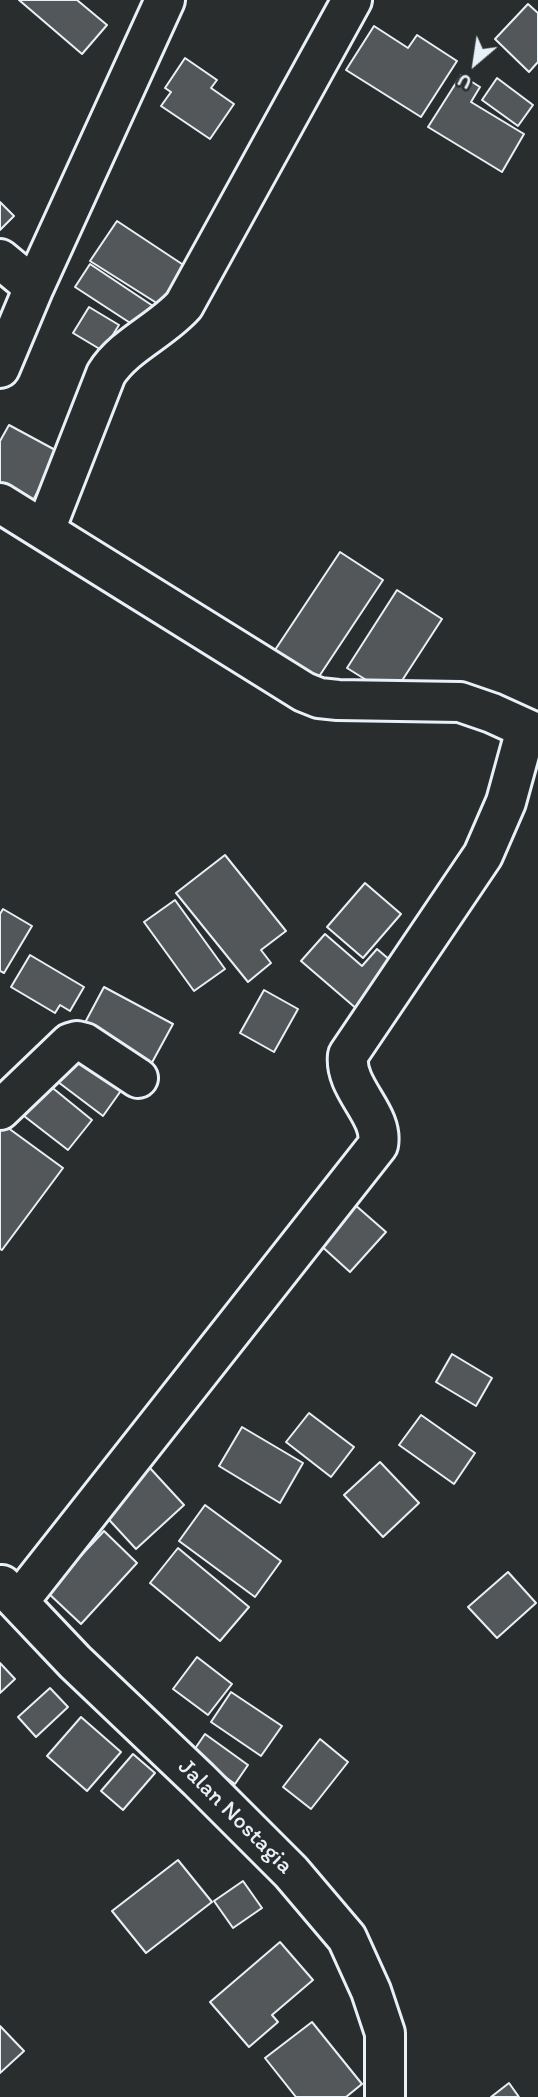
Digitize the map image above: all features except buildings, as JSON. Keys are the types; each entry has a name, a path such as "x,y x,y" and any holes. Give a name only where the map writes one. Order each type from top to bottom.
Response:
{"street":[{"path":"0,368 34,286 164,0"},
{"path":"45,530 106,374 114,361 171,320 184,305 352,0"},
{"path":"0,259 34,286"},
{"path":"0,503 304,692 319,698 338,700 460,702 492,713 532,732 483,855 348,1055 349,1075 378,1129 378,1145 9,1592"},
{"path":"0,1110 70,1043 77,1041 85,1043 138,1078"},
{"name":"Jalan Nostagia","path":"9,1592 75,1662 290,1871 347,1938 371,1991 385,2033 385,2097"}]}
